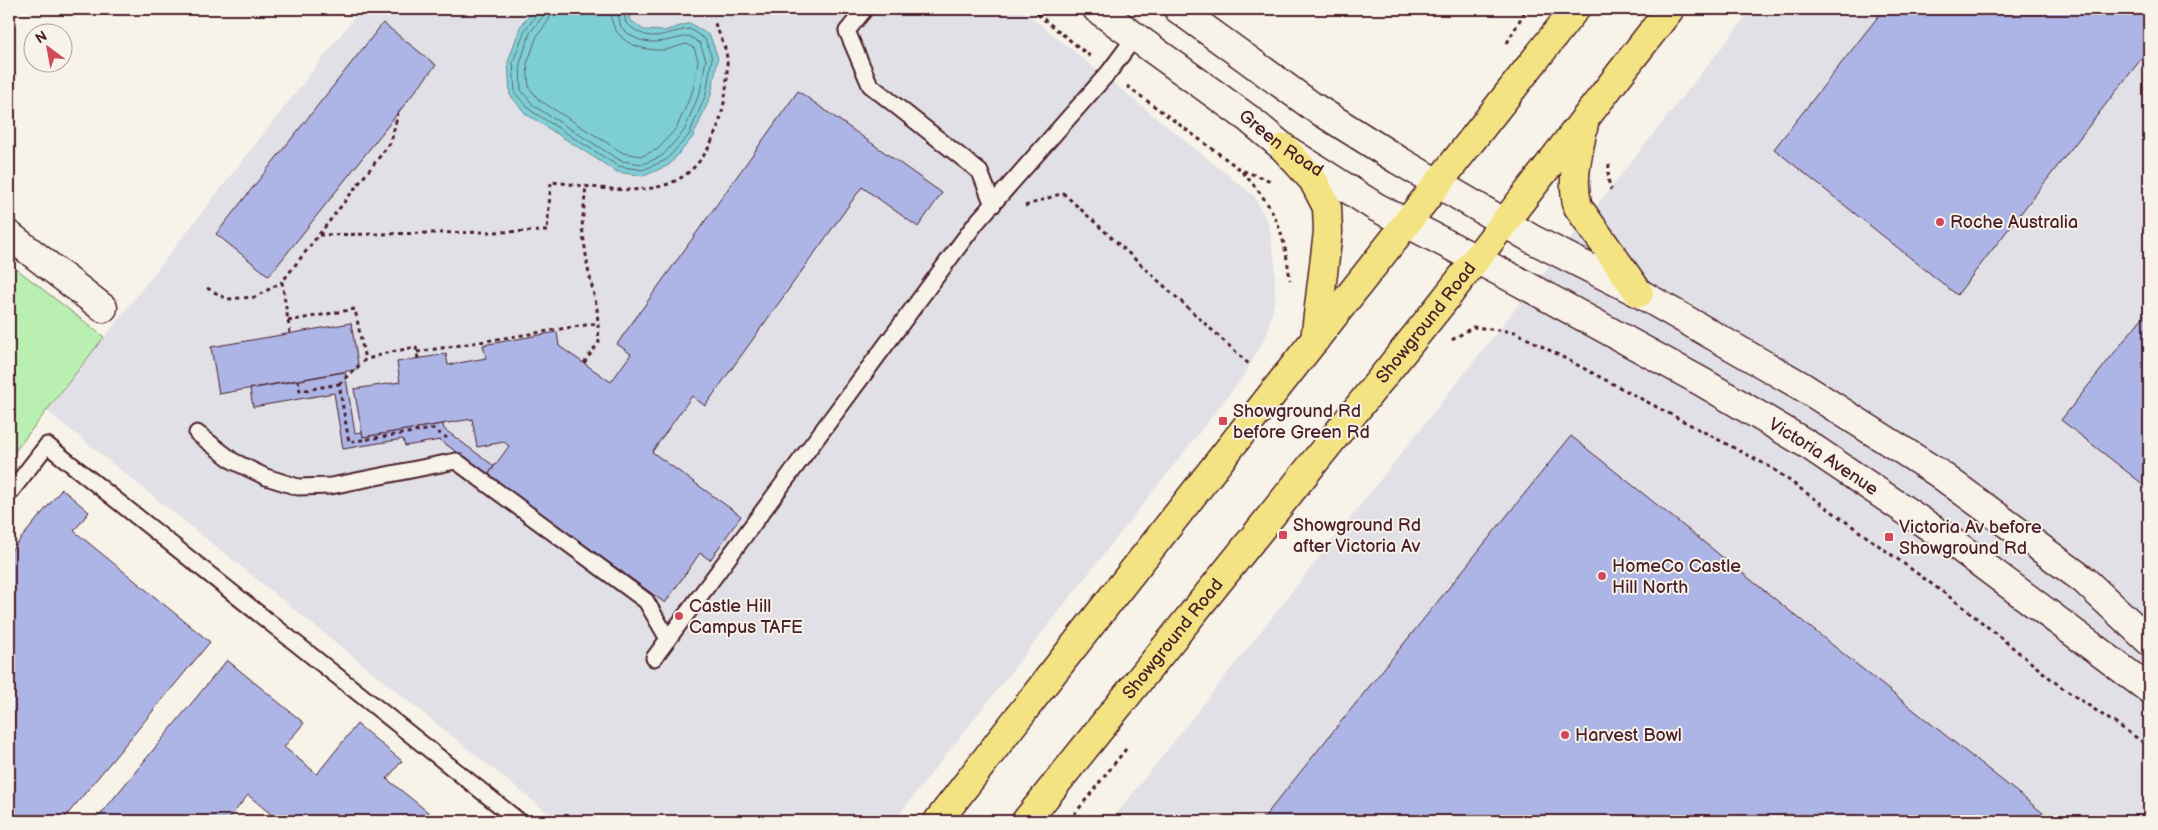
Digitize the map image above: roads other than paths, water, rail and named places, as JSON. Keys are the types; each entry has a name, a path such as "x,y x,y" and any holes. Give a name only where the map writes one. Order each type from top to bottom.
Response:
{"main road":[{"name":"Green Road","path":"1097,9 1249,119 1284,148 1376,207 1476,259"},
{"path":"1178,9 1312,106 1438,184 1504,223 1639,293 1803,387 1938,473 2084,580 2149,641"},
{"path":"938,821 1576,9"},
{"name":"Showground Road","path":"1026,821 1476,259 1670,9"},
{"path":"1584,119 1575,173 1574,192 1578,207 1639,293"},
{"path":"1284,148 1313,180 1327,206 1328,232 1315,340"},
{"path":"9,235 103,308"},
{"name":"Victoria Avenue","path":"1476,259 1702,382 1807,444 1954,544 2149,689"}],"lane":[{"path":"865,9 847,31 870,85 980,172 993,205"},
{"path":"654,658 976,223 1109,72 1135,37"},
{"path":"197,433 232,461 266,477 298,487 332,486 456,461 646,601 668,639"},
{"path":"9,494 47,445 519,821"}],"water":[{"path":"534,9 628,9 630,20 644,30 664,31 690,23 710,36 718,58 711,95 693,137 669,165 644,176 617,172 526,114 510,95 508,62 520,27"}],"place":[{"name":"Roche Australia","path":"1940,222"},
{"name":"Showground Rd before Green Rd","path":"1223,421"},
{"name":"Showground Rd after Victoria Av","path":"1283,535"},
{"name":"Victoria Av before Showground Rd","path":"1889,537"},
{"name":"HomeCo Castle Hill North","path":"1602,576"},
{"name":"Castle Hill Campus TAFE","path":"679,616"},
{"name":"Harvest Bowl","path":"1565,735"}]}
